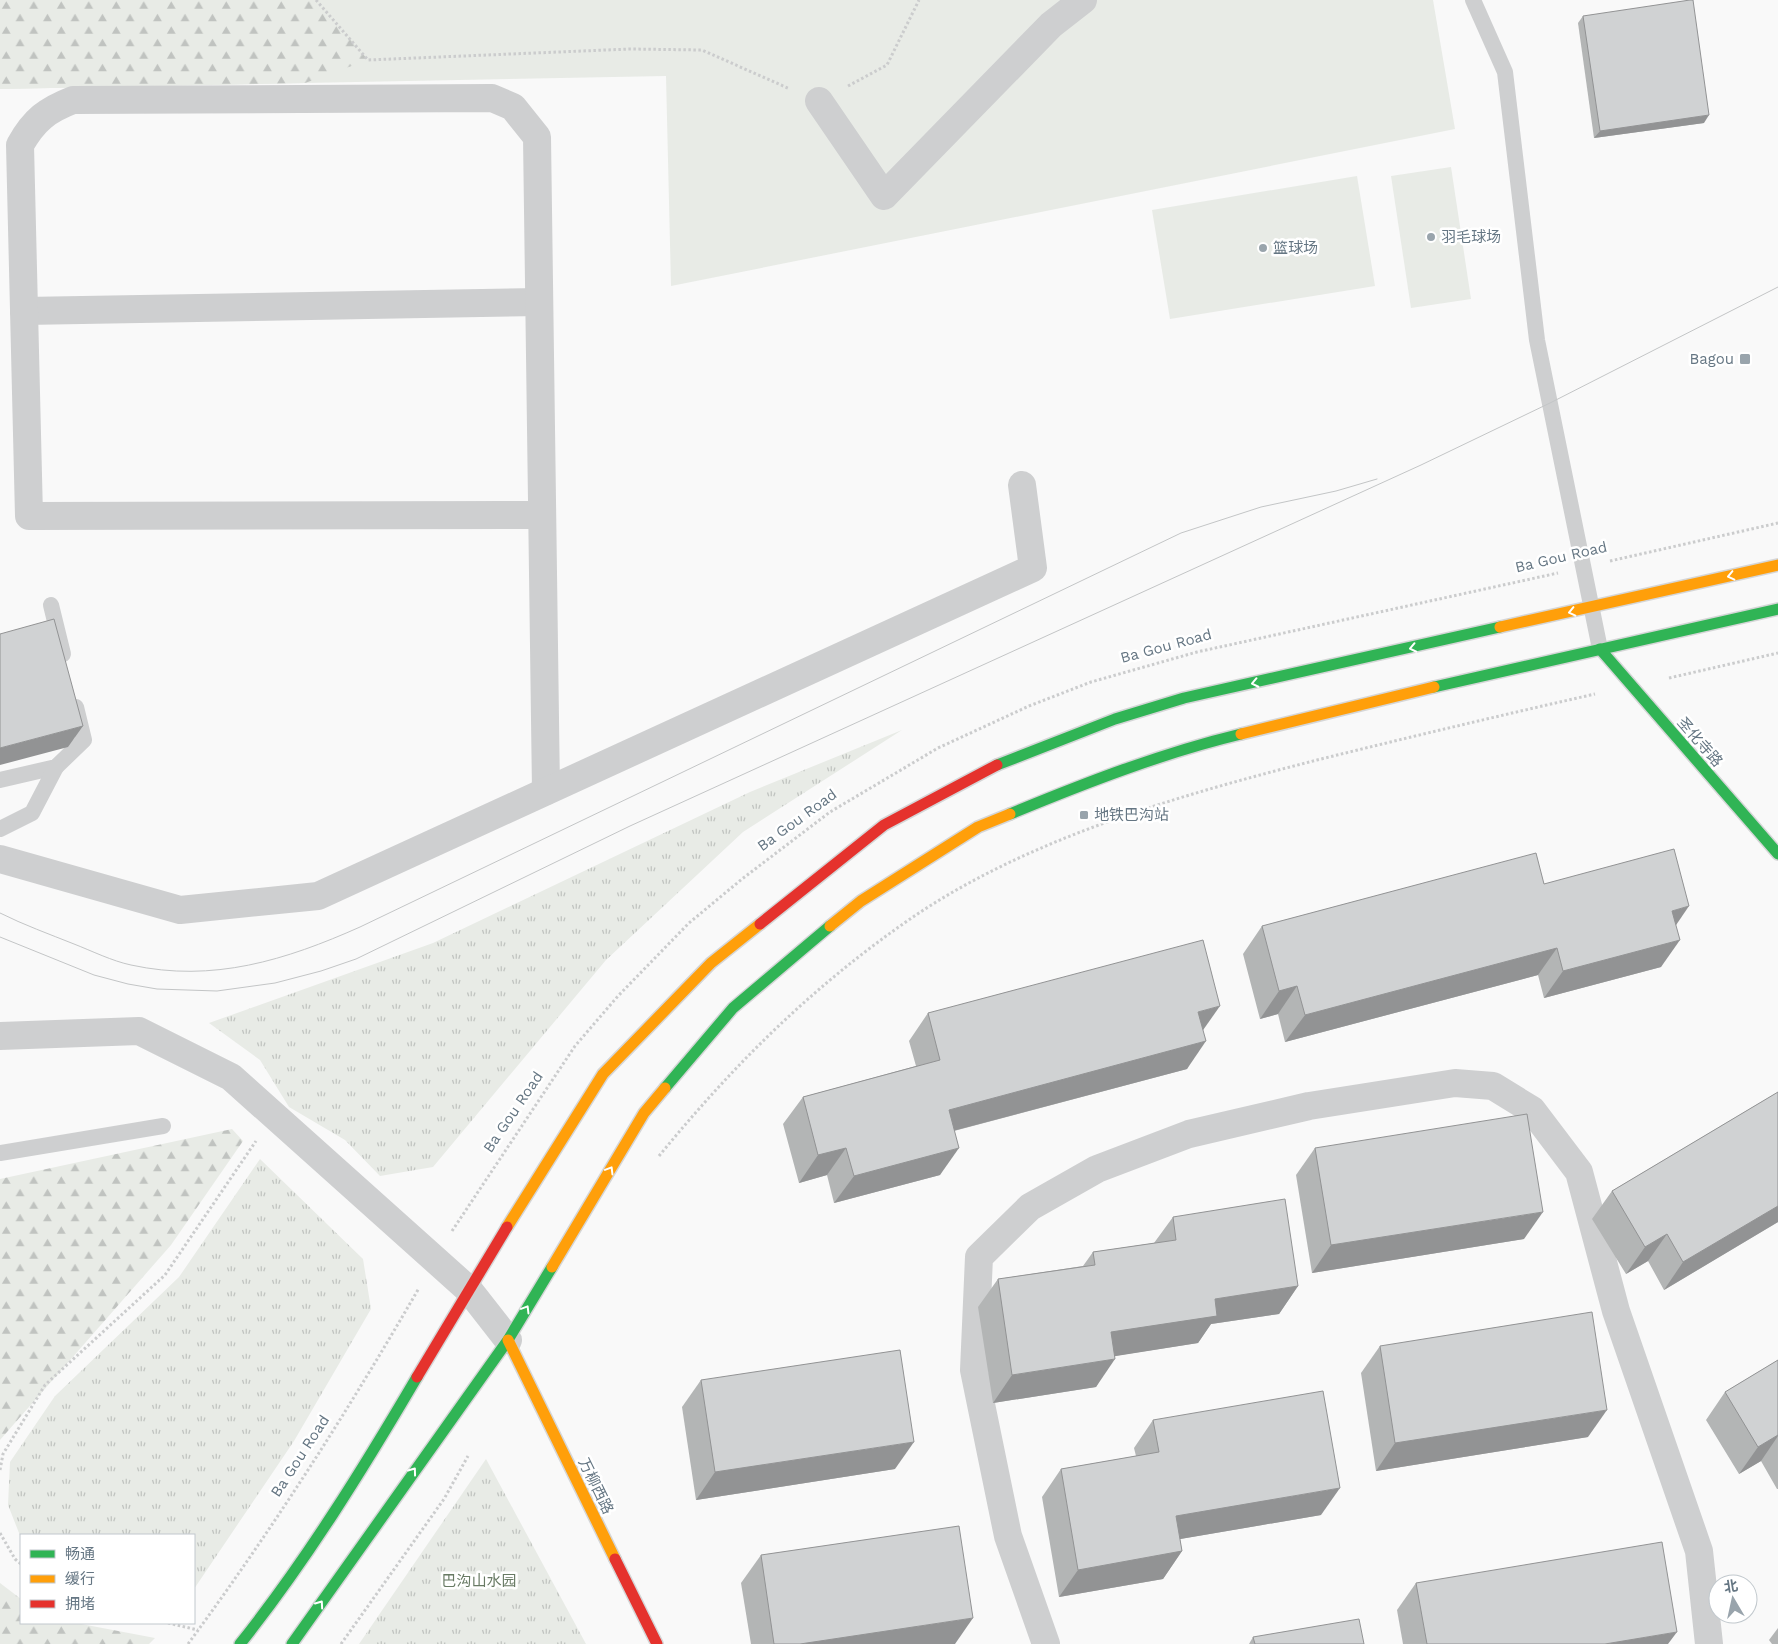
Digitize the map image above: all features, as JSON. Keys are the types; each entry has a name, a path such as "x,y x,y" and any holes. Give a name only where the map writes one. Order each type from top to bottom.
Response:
{"main road":[{"path":"240,1644 266,1611 378,1443 469,1290 603,1074 711,963 884,825 1004,761 1115,719 1167,703 1778,565"},
{"path":"292,1644 508,1340 644,1113 733,1008 861,901 978,827 1092,780 1212,741 1778,609"},
{"name":"圣化寺路","path":"1600,649 1778,854"},
{"name":"万柳西路","path":"508,1340 657,1644"}],"street":[{"path":"819,101 884,196 1051,25 1083,0"},
{"path":"542,515 29,516 20,144 29,128 50,109 73,100 492,98 513,107 536,136 539,302 546,791"},
{"path":"24,311 539,302"},
{"path":"0,859 180,910 318,896 1033,568 1022,485"},
{"path":"0,1036 139,1031 231,1077 469,1290 508,1340"},
{"path":"1046,1644 1008,1536 974,1370 979,1257 1030,1207 1097,1169 1189,1134 1309,1106 1455,1083 1493,1086 1532,1110 1579,1172 1616,1310 1699,1551 1709,1644"}],"lane":[{"path":"1473,0 1505,72 1538,340 1600,649"},
{"path":"51,605 67,672"},
{"path":"0,830 32,813 56,767 84,740 72,692"},
{"path":"0,780 56,767"},
{"path":"0,1153 163,1126"}],"path":[{"path":"316,0 368,60 630,49 702,50 819,101 887,65 919,0"},
{"name":"Ba Gou Road","path":"188,1644 237,1578 341,1421 456,1223 574,1046 618,996 689,923 742,879 830,812 938,748 1029,706 1092,682 1196,652 1584,568 1778,523"},
{"path":"654,1163 746,1055 828,980 913,917 996,870 1127,814 1200,791 1484,718 1778,653"},
{"path":"0,1470 3,1454 45,1385 165,1275 274,1116"},
{"path":"341,1644 444,1499 472,1451"},
{"path":"0,1533 20,1563"},
{"path":"172,1624 198,1630"}],"green space":[{"path":"0,0 1433,0 1455,129 671,286 666,76 0,89"},
{"path":"0,0 316,0 368,60 305,83 0,89"},
{"name":"羽毛球场","path":"1451,167 1471,299 1411,308 1391,176"},
{"name":"篮球场","path":"1357,176 1375,286 1170,319 1152,210"},
{"path":"902,730 743,832 606,960 433,1167 380,1176 345,1140 289,1107 260,1060 209,1023 433,943 750,792"},
{"path":"232,1129 243,1141 171,1245 0,1440 0,1179"},
{"path":"260,1159 363,1259 371,1309 294,1441 195,1588 195,1534 20,1535 8,1505 10,1462 55,1396 179,1277"},
{"name":"巴沟山水园","path":"486,1459 586,1644 359,1644"},
{"path":"0,1583 20,1598 20,1624 81,1624 155,1638 149,1644 0,1644"}],"building":[{"path":"1693,0 1709,115 1600,131 1583,16"},
{"path":"54,619 83,726 0,748 0,634"},
{"path":"1674,849 1689,906 1672,911 1680,940 1563,971 1557,948 1305,1015 1297,986 1279,991 1262,926 1536,853 1544,884"},
{"path":"1203,940 1220,1006 1198,1012 1206,1041 949,1110 959,1148 854,1176 846,1148 818,1155 803,1097 940,1060 928,1013"},
{"path":"1778,1092 1778,1206 1683,1262 1667,1234 1645,1247 1612,1191"},
{"path":"1527,1114 1543,1212 1331,1245 1315,1148"},
{"path":"1285,1199 1298,1286 1215,1299 1217,1316 1111,1332 1115,1359 1012,1375 998,1279 1095,1265 1093,1252 1176,1240 1173,1217"},
{"path":"1592,1312 1607,1410 1395,1443 1380,1346"},
{"path":"900,1350 914,1442 715,1472 701,1380"},
{"path":"1778,1360 1778,1435 1758,1447 1725,1392"},
{"path":"1323,1391 1340,1488 1176,1516 1182,1551 1078,1570 1061,1469 1159,1452 1153,1420"},
{"path":"959,1526 973,1618 800,1644 774,1644 761,1555"},
{"path":"1662,1542 1677,1632 1605,1644 1427,1644 1416,1583"},
{"path":"1359,1619 1364,1644 1255,1644 1253,1637"}],"tram line":[{"path":"0,937 94,975 157,989 217,991 275,983 321,971 356,959 630,826 1421,465 1550,403 1778,287"},
{"path":"0,913 102,956 131,965 161,970 220,970 277,958 360,927 1181,533 1261,507 1336,491 1377,479"}],"traffic: fast":[{"path":"1434,687 1778,609"},
{"path":"997,765 1115,719 1184,698 1500,627"},
{"path":"1600,649 1778,854"},
{"path":"1010,814 1124,769 1182,750 1241,734"},
{"path":"665,1088 733,1008 830,926"},
{"path":"292,1644 508,1340 552,1267"},
{"path":"240,1644 288,1580 333,1514 417,1377"}],"traffic: slow":[{"path":"1500,627 1778,565"},
{"path":"1241,734 1434,687"},
{"path":"830,926 861,901 978,827 1010,814"},
{"path":"507,1227 603,1074 711,963 760,924"},
{"path":"552,1267 644,1113 665,1088"},
{"path":"508,1340 615,1559"}],"traffic: jam":[{"path":"760,924 884,825 997,765"},
{"path":"417,1377 507,1227"},
{"path":"615,1559 657,1644"}],"place":[{"name":"羽毛球场","path":"1431,237"},
{"name":"篮球场","path":"1263,248"},
{"name":"Bagou","path":"1745,359"},
{"name":"地铁巴沟站","path":"1084,815"}]}
